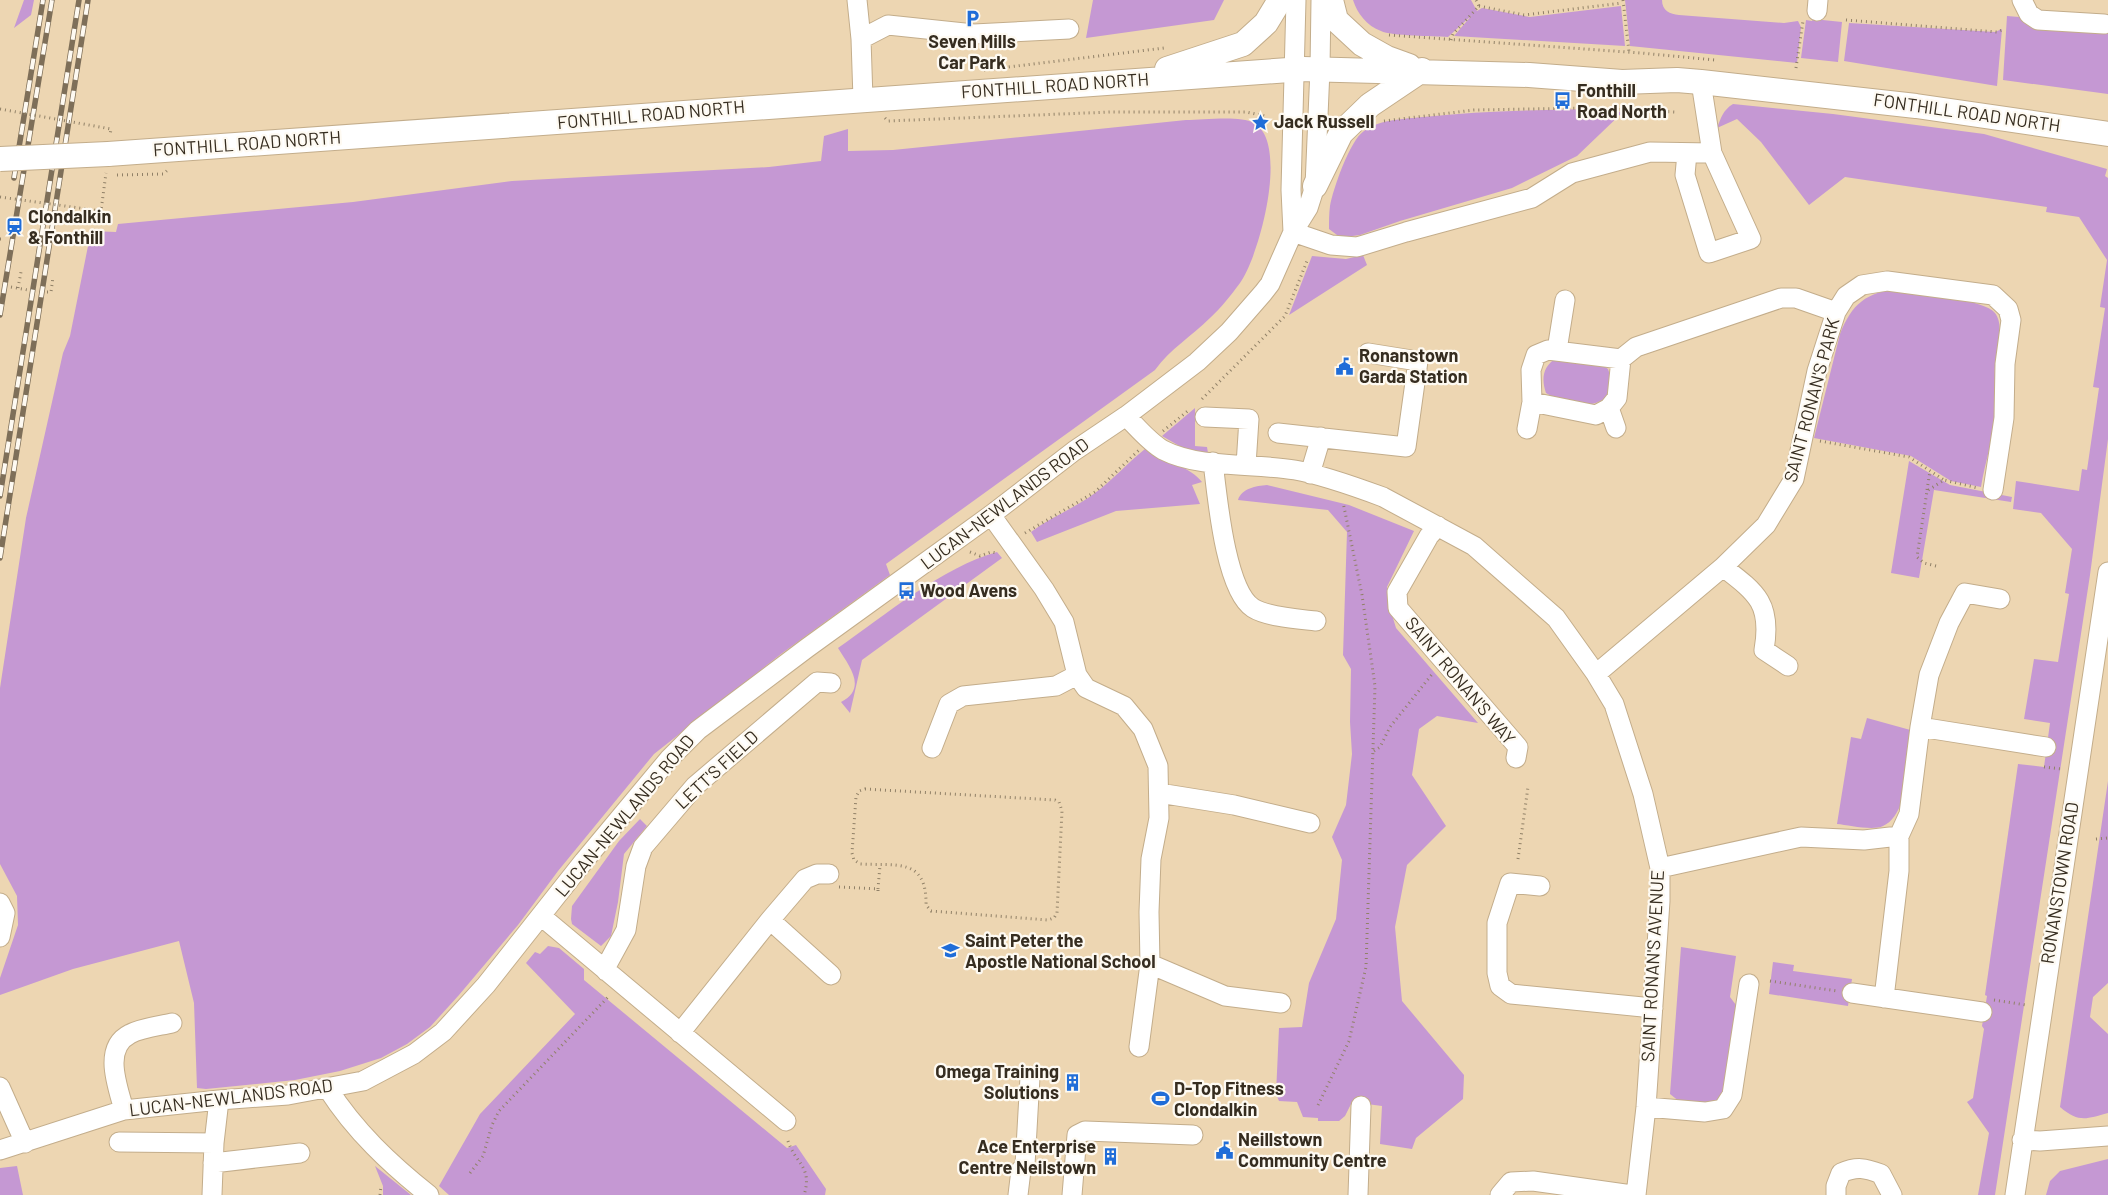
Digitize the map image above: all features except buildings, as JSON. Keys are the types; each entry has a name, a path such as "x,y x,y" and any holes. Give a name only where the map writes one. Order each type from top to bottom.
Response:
{"main road":[{"path":"1124,81 1243,44 1266,23 1280,0"},
{"path":"1331,0 1336,20 1362,44 1387,58 1422,70"},
{"name":"FONTHILL ROAD NORTH","path":"0,160 109,160 863,99 1295,69 1422,70 1529,74 1622,82 1677,80 1925,107 2108,134"},
{"path":"1314,186 1342,133 1370,105 1422,70"}],"street":[{"path":"857,0 861,39 863,99"},
{"name":"LUCAN-NEWLANDS ROAD","path":"1293,232 1291,190 1296,0"},
{"name":"LUCAN-NEWLANDS ROAD","path":"0,1150 124,1110 219,1100 288,1096 363,1081 397,1064 443,1032 486,985 584,861 669,759 698,730 807,648 991,515 1074,451 1126,416 1198,362 1229,332 1270,284 1293,232 1308,208 1314,186 1320,69 1321,0"},
{"path":"2022,0 2029,14 2038,20 2104,24"},
{"path":"861,39 888,25 974,34 1069,29"},
{"path":"1687,153 1685,175 1709,253 1751,239 1712,154 1701,82"},
{"path":"1293,232 1330,245 1357,247 1532,198 1572,173 1650,152 1712,154"},
{"name":"SAINT RONAN'S PARK","path":"1596,674 1723,567 1766,524 1794,479 1817,372 1836,312 1846,296 1862,286 1887,280 1993,295 2008,308 2010,320 2005,364 2004,418 1993,490"},
{"path":"1532,402 1596,415 1609,408 1617,398 1621,359 1636,347 1781,298 1796,298 1836,312"},
{"path":"1557,350 1565,300"},
{"path":"1527,428 1532,402 1531,370 1536,355 1548,350 1557,350 1621,359"},
{"path":"1278,432 1406,447 1418,361 1368,353"},
{"path":"1609,408 1616,428"},
{"name":"SAINT RONAN'S AVENUE","path":"1126,416 1162,449 1182,457 1296,470 1383,497 1438,526 1474,546 1556,618 1596,674 1614,704 1620,722 1643,794 1660,868 1660,901 1646,1107 1634,1195"},
{"path":"1205,417 1249,419 1246,465"},
{"path":"1310,474 1321,437"},
{"path":"1214,462 1217,497 1228,556 1239,590 1252,608 1270,614 1316,621"},
{"path":"991,515 1044,590 1064,622 1076,675 1086,688 1124,706 1143,729 1158,766 1159,818 1151,859 1150,964 1139,1047"},
{"name":"SAINT RONAN'S WAY","path":"1438,526 1429,536 1397,592 1398,608 1518,747 1516,758"},
{"path":"1723,567 1747,586 1761,602 1768,628 1764,650 1788,666"},
{"name":"RONANSTOWN ROAD","path":"2015,1195 2108,572"},
{"path":"1884,998 1899,871 1899,836 1909,814 1920,727 1929,675 1949,623 1965,594 2000,599"},
{"path":"932,748 950,704 962,696 1056,686 1076,675"},
{"name":"LETT'S FIELD","path":"606,971 626,930 636,866 643,847 679,802 715,767 817,682 831,683"},
{"path":"1920,727 2046,747"},
{"path":"1159,793 1234,805 1310,823"},
{"path":"1660,868 1801,837 1864,840 1899,836"},
{"path":"680,1033 805,879 817,874 833,881"},
{"path":"1540,886 1510,883 1497,923 1497,973 1500,986 1511,994 1653,1008"},
{"path":"0,903 5,913 0,936"},
{"path":"541,916 786,1120"},
{"path":"770,920 831,975"},
{"path":"1150,964 1225,996 1280,1003"},
{"path":"1646,1107 1705,1112 1723,1109 1732,1094 1749,984"},
{"path":"1852,993 1884,998 1987,1006"},
{"path":"124,1110 116,1080 113,1056 120,1041 130,1034 172,1023"},
{"path":"1018,1195 1020,1170 1025,1165 1030,1077"},
{"path":"0,1086 25,1143"},
{"path":"328,1089 346,1116 379,1153 429,1195"},
{"path":"212,1195 214,1143 219,1100"},
{"path":"1358,1195 1361,1106"},
{"path":"1072,1195 1077,1135 1084,1131 1193,1135"},
{"path":"2022,1140 2040,1141 2108,1136"},
{"path":"119,1142 214,1143"},
{"path":"214,1163 300,1153"},
{"path":"1836,1195 1836,1186 1841,1174 1852,1168 1867,1169 1881,1174 1892,1195"},
{"path":"1500,1195 1511,1182 1534,1181 1634,1195"}],"path":[{"path":"1476,0 1479,6"},
{"path":"1479,6 1524,15 1623,2 1629,52"},
{"path":"1451,40 1453,34 1479,6"},
{"path":"1796,68 1813,9"},
{"path":"1846,20 1997,32 2002,30"},
{"path":"1383,35 1716,60"},
{"path":"979,70 1171,46"},
{"path":"1382,122 1474,110 1584,108 1675,112"},
{"path":"0,109 112,129 101,211 0,196"},
{"path":"888,121 1110,112 1246,112 1265,116"},
{"path":"109,160 121,176 163,174"},
{"path":"1025,533 1094,492 1151,440 1197,404 1285,316 1307,261"},
{"path":"18,288 21,272"},
{"path":"47,292 51,292 54,277"},
{"path":"11,287 28,290"},
{"path":"1820,441 1909,457 1953,484 1993,490"},
{"path":"1930,471 1917,556 1924,563 1936,566"},
{"path":"1927,491 1944,480"},
{"path":"1318,1105 1349,1041 1366,966 1375,686 1362,595 1343,502"},
{"path":"980,556 991,552 1000,553"},
{"path":"1373,751 1380,747 1390,728 1434,671"},
{"path":"2044,767 2063,769"},
{"path":"1518,859 1528,787"},
{"path":"865,789 1055,800 1062,807 1057,913 1054,918 1048,920 930,911 926,905 926,889 923,880 916,872 906,866 880,865 860,864 854,860 852,854 856,797 859,791 865,789"},
{"path":"2096,839 2108,838"},
{"path":"833,881 878,891 880,865"},
{"path":"1770,981 1852,993"},
{"path":"470,1173 483,1156 492,1125 499,1111 610,994"},
{"path":"1987,1006 2026,1005"},
{"path":"788,1141 790,1148 804,1166 806,1178 804,1195"},
{"path":"380,1195 381,1186"}],"shaded area":[{"path":"24,0 34,0 31,15 14,28"},
{"path":"1093,0 1224,0 1214,20 1086,38"},
{"path":"1353,0 1471,0 1477,11 1482,8 1530,17 1621,6 1625,46 1454,36 1472,15 1448,37 1386,33 1376,29 1367,22 1357,10"},
{"path":"1625,0 1662,0 1663,7 1667,11 1679,15 1784,23 1798,21 1801,27 1797,63 1630,46"},
{"path":"2007,16 2019,17 2026,24 2034,27 2108,34 2108,94 2003,80"},
{"path":"1813,19 1842,22 1838,62 1801,58 1806,20 1812,21"},
{"path":"1849,23 1995,32 2002,29 1997,86 1844,61"},
{"path":"1733,104 1833,114 1984,134 2107,169 2105,176 2108,178 2108,439 2090,575 1995,1195 1978,1195 1989,1133 1967,1102 1973,1098 1984,1029 1982,1026 1987,996 1985,995 2018,764 2044,767 2050,723 2024,719 2034,659 2058,662 2069,594 2065,593 2072,549 2041,513 2013,509 2016,481 2079,491 2082,469 2087,470 2099,388 2093,387 2105,308 2100,307 2107,260 2079,217 2046,212 2047,207 1845,177 1809,205 1761,142 1737,119 1717,128 1725,112"},
{"path":"1591,109 1623,112 1577,156 1512,188 1400,221 1360,235 1345,237 1337,235 1329,229 1330,206 1343,166 1353,144 1370,127 1393,120 1444,115"},
{"path":"1240,119 1254,123 1265,135 1270,153 1268,201 1255,250 1248,269 1226,301 1203,325 1174,349 1155,370 886,564 890,575 781,654 654,754 558,871 518,925 459,995 430,1027 407,1044 381,1058 340,1071 295,1080 206,1089 197,1088 194,1003 179,941 73,969 0,995 0,978 18,925 17,896 0,864 0,688 26,518 63,353 70,336 91,231 116,232 118,224 353,202 512,181 769,167 821,161 824,136 848,129 848,151 893,150 1186,120"},
{"path":"1363,255 1367,265 1289,315 1312,256 1346,259"},
{"path":"1899,289 1950,297 1979,304 1989,308 1998,318 2000,332 1995,366 1996,412 1981,487 1951,481 1911,456 1814,438 1840,334 1850,315 1855,307 1869,297 1878,293"},
{"path":"1556,358 1598,362 1608,369 1612,381 1610,395 1594,403 1578,405 1562,401 1546,393 1544,373 1548,365"},
{"path":"1195,408 1195,446 1207,447 1208,453 1183,448 1162,436"},
{"path":"1145,449 1191,472 1202,482 1192,485 1200,504 1116,511 1037,542 1031,532 1095,493"},
{"path":"1909,461 1950,485 2012,497 2011,502 1934,490 1919,578 1891,573"},
{"path":"1267,485 1349,505 1414,531 1387,587 1389,605 1396,628 1478,723 1437,716 1419,729 1412,775 1446,826 1407,865 1395,927 1402,1001 1464,1075 1463,1099 1416,1138 1412,1149 1380,1144 1382,1106 1352,1102 1345,1116 1339,1121 1318,1121 1318,1118 1303,1117 1297,1102 1279,1101 1276,1094 1279,1028 1302,1027 1309,983 1336,919 1342,860 1332,837 1346,805 1352,754 1350,722 1351,669 1343,655 1347,532 1328,510 1238,500 1246,490"},
{"path":"997,552 1002,558 862,660 850,713 841,702 853,690 855,684 854,676 838,648 935,580 977,559"},
{"path":"1867,718 1914,731 1907,784 1898,810 1892,820 1883,826 1867,828 1837,824 1851,737 1861,739"},
{"path":"2108,781 2108,983 2093,997 2090,1017 2108,1034 2108,1113 2088,1118 2078,1118 2060,1107"},
{"path":"640,819 647,826 624,854 618,902 611,936 601,946 572,924 572,906 619,841"},
{"path":"548,946 559,948 584,969 584,980 787,1148 796,1145 826,1189 825,1195 449,1195 439,1186 480,1114 575,1014 526,963 535,952 540,954"},
{"path":"1681,947 1736,956 1730,997 1739,1009 1725,1096 1712,1105 1680,1102 1670,1094"},
{"path":"1773,962 1794,965 1793,971 1852,979 1848,1006 1769,994"},
{"path":"2108,1159 2108,1195 2046,1195 2050,1181 2060,1171"},
{"path":"17,1166 23,1195 0,1195 0,1168"},
{"path":"375,1166 411,1195 383,1195 383,1186"}],"railway":[{"path":"14,178 43,0"},
{"path":"0,315 52,0"},
{"path":"0,496 79,0"},
{"path":"0,558 88,0"}],"place":[{"name":"Seven Mills Car Park","path":"972,19"},
{"name":"Fonthill Road North","path":"1563,101"},
{"name":"Jack Russell","path":"1260,122"},
{"name":"Clondalkin & Fonthill","path":"14,227"},
{"name":"Ronanstown Garda Station","path":"1345,366"},
{"name":"Wood Avens","path":"906,591"},
{"name":"Saint Peter the Apostle National School","path":"951,951"},
{"name":"Omega Training Solutions","path":"1073,1082"},
{"name":"D-Top Fitness Clondalkin","path":"1160,1099"},
{"name":"Neillstown Community Centre","path":"1224,1150"},
{"name":"Ace Enterprise Centre Neilstown","path":"1110,1157"}]}
